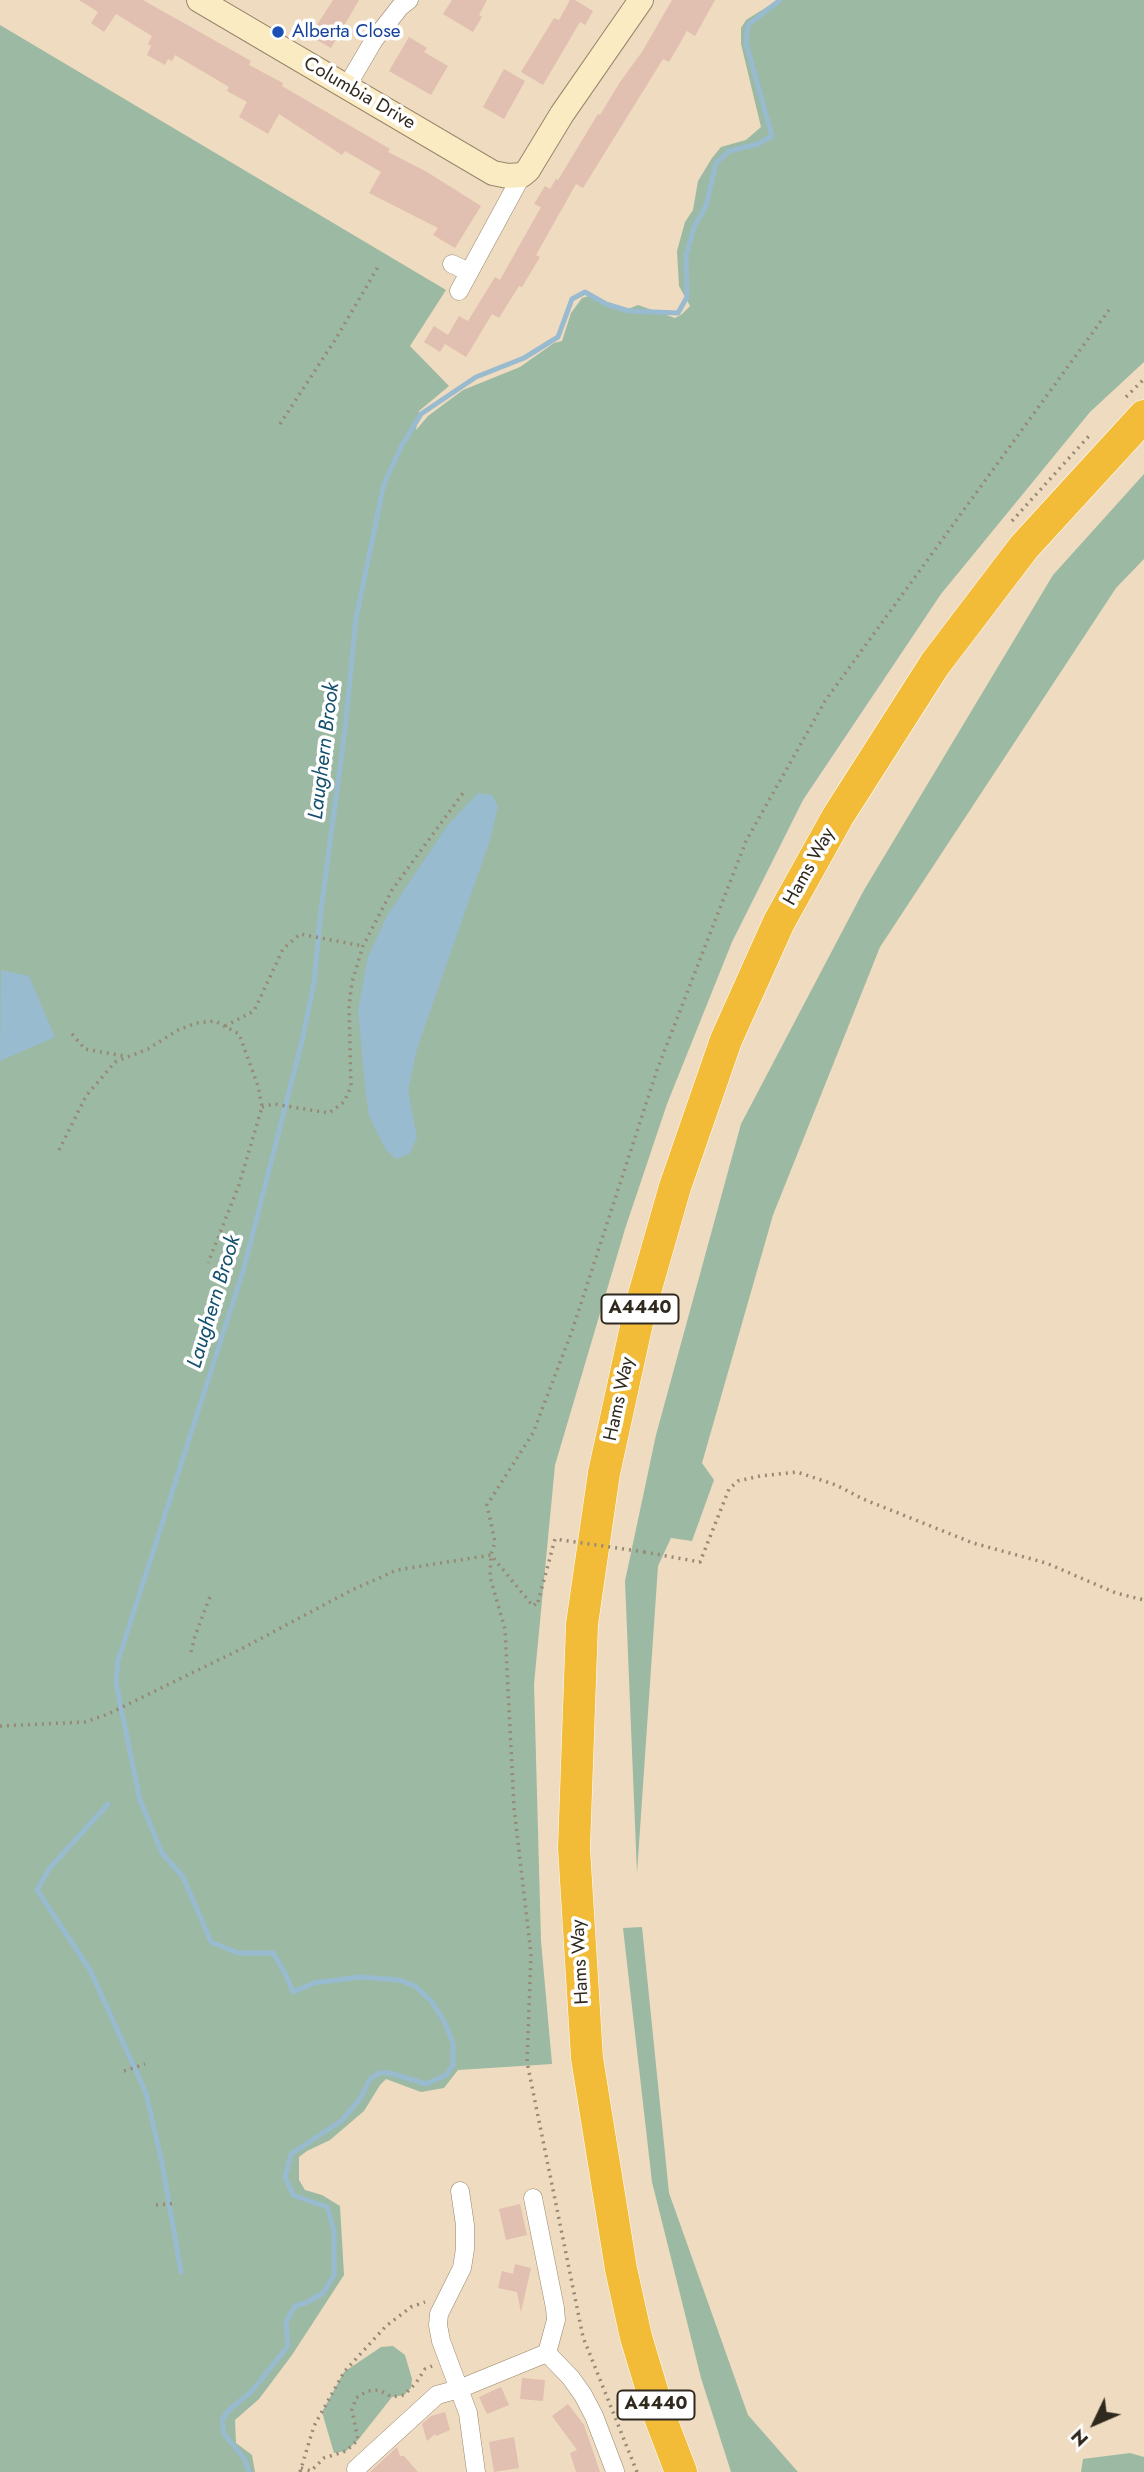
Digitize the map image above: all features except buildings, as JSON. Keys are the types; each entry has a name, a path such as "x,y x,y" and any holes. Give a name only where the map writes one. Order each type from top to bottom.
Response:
{"highway":[{"name":"Hams Way","path":"681,2472 660,2417 636,2337 619,2256 587,2058 574,1848 583,1624 604,1474 640,1309 676,1186 726,1040 779,922 838,816 935,664 1132,410"}],"street":[{"name":"Columbia Drive","path":"199,0 494,173 522,175"},
{"path":"347,86 374,40 409,0"},
{"path":"459,291 522,175 528,170 562,114 641,0"},
{"path":"452,264 469,272"},
{"path":"460,2191 465,2225 462,2268 439,2315 438,2325 441,2341 468,2413 476,2472"},
{"path":"533,2198 555,2308 555,2320 547,2353"},
{"path":"356,2469 437,2395 547,2353"},
{"path":"547,2353 583,2395 615,2471"}],"path":[{"path":"280,424 351,315 378,267"},
{"path":"637,2472 583,2337 527,2062 531,1954 514,1808 505,1629 490,1577 491,1555 495,1542 487,1505 533,1433 567,1344 657,1070 746,841 825,701 1110,310"},
{"path":"1132,410 1144,379"},
{"path":"1012,520 1092,433"},
{"path":"262,1107 274,1104 329,1113 344,1102 351,1087 349,1006 352,982 363,946 392,890 463,793"},
{"path":"225,1026 254,1011 283,949 300,934 363,946"},
{"path":"59,1150 86,1096 115,1062 148,1049 178,1030 197,1023 215,1020 239,1034 258,1086 262,1107 239,1185 208,1263"},
{"path":"72,1034 85,1049 126,1056"},
{"path":"491,1555 533,1606 538,1602 555,1538 700,1562 729,1489 738,1481 797,1472 836,1485 863,1499 973,1543 1046,1563 1116,1593 1144,1600"},
{"path":"574,1548 576,1535"},
{"path":"0,1726 85,1722 108,1714 352,1590 397,1570 491,1555"},
{"path":"191,1653 211,1594"},
{"path":"124,2071 145,2064"},
{"path":"156,2205 177,2203"},
{"path":"426,2301 411,2307 386,2326 344,2372 314,2426 300,2470 311,2471 324,2458 345,2451 358,2440 352,2410 356,2398 367,2391 379,2390 392,2397 404,2395 425,2369 434,2365"}],"green space":[{"path":"778,0 1144,0 1144,362 1090,412 941,594 803,800 732,942 667,1104 625,1229 555,1465 534,1684 541,1941 552,2064 458,2070 444,2088 421,2092 386,2079 364,2111 330,2140 299,2157 299,2180 305,2190 322,2195 340,2206 344,2275 292,2355 259,2399 235,2420 236,2443 252,2455 255,2472 0,2472 0,25 446,290 410,346 449,386 419,411 416,430 428,416 463,390 520,367 554,343 562,341 571,313 582,298 592,295 615,309 623,311 638,305 675,318 690,306 679,286 677,251 685,222 693,210 698,181 712,158 721,147 746,140 761,127 741,44 741,28 746,20"},
{"path":"1144,474 1144,559 1116,588 880,947 773,1215 702,1463 714,1480 692,1541 671,1538 658,1566 637,1873 625,1581 656,1435 741,1124 864,890 1053,575"},
{"path":"642,1927 669,2193 748,2415 798,2472 731,2472 701,2378 652,2182 623,1928"},
{"path":"393,2346 405,2355 412,2379 411,2388 404,2395 392,2397 346,2451 334,2453 322,2412 344,2372 381,2347"},
{"path":"1130,2453 1144,2457 1144,2472 1081,2472 1083,2459"}],"water":[{"path":"478,793 492,795 498,807 490,840 417,1049 408,1090 417,1138 409,1154 396,1159 386,1150 369,1116 358,1010 368,957 387,916 412,878 448,825"},
{"path":"1,970 29,976 55,1037 0,1061"}],"waterway":[{"name":"Laughern Brook","path":"249,2472 244,2458 224,2434 222,2420 228,2411 252,2391 288,2346 286,2322 295,2306 323,2293 334,2275 334,2231 327,2207 293,2195 285,2177 291,2154 341,2121 360,2099 370,2079 379,2073 390,2073 426,2084 446,2075 453,2065 453,2043 432,2002 415,1986 399,1980 360,1977 314,1983 293,1992 273,1953 238,1953 211,1942 183,1877 162,1853 140,1800 116,1683 118,1661 244,1268 302,1041 314,983 356,618 384,484 401,447 421,414 476,377 524,358 558,337 572,299 585,292 606,304 629,311 678,313 687,297 686,255 695,225 706,206 716,163 729,151 758,144 772,136 746,43 748,25 780,0"},
{"path":"108,1804 49,1869 37,1890 90,1970 146,2093 162,2163 181,2272"}],"place":[{"name":"Alberta Close","path":"278,32"}]}
